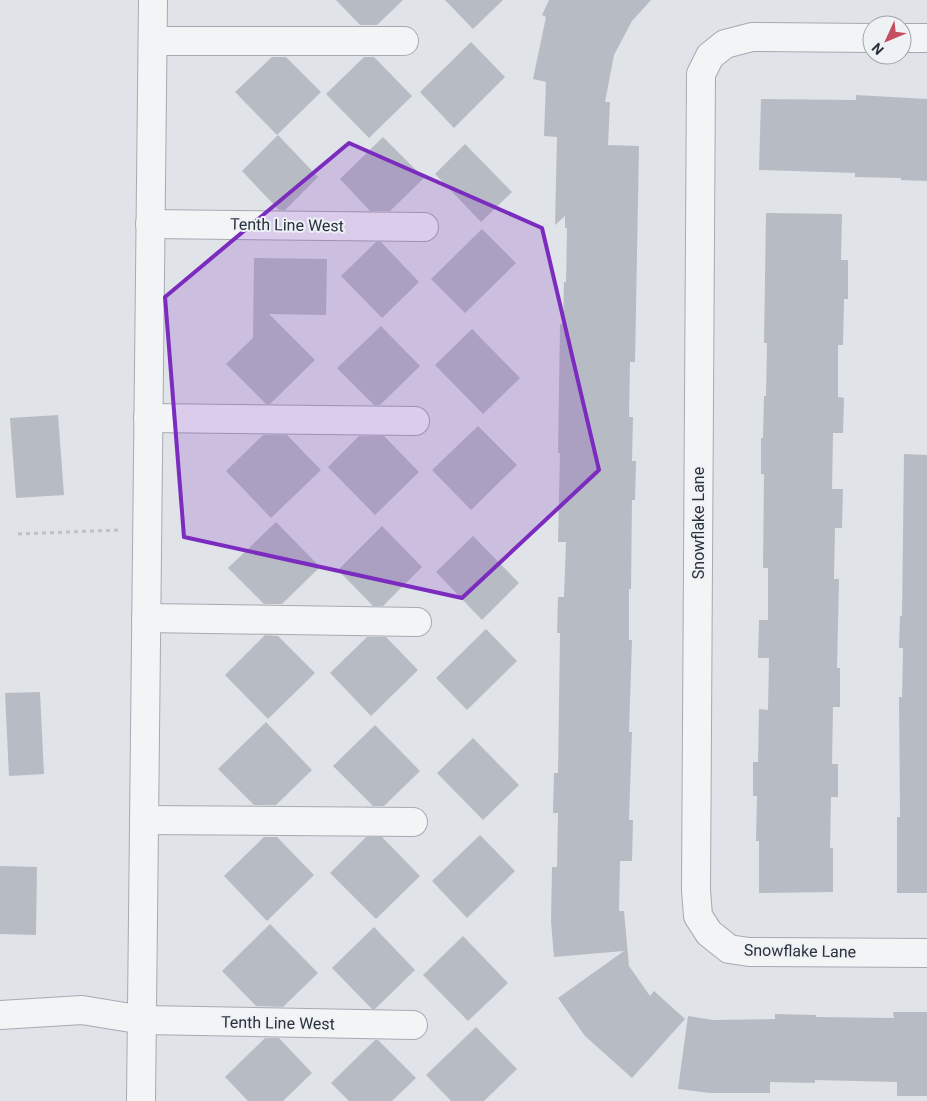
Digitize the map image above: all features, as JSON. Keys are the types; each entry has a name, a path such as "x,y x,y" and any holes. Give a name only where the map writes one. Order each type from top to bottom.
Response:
{"street":[{"path":"142,1101 153,0"},
{"name":"Snowflake Lane","path":"862,38 752,37 725,44 710,56 701,74 696,890 698,916 709,934 729,949 749,952 927,953"},
{"path":"912,38 927,38"},
{"path":"153,41 404,41"},
{"name":"Tenth Line West","path":"150,224 424,227"},
{"path":"148,418 415,421"},
{"path":"146,618 417,622"},
{"path":"144,820 413,822"},
{"name":"Tenth Line West","path":"0,1015 82,1010 143,1020 412,1026"}],"path":[{"path":"18,534 121,530"}],"highlighted area":[{"path":"349,143 542,228 599,470 462,598 184,537 165,297"}],"building":[{"path":"336,0 403,0 377,25 360,25"},
{"path":"445,0 503,0 473,29"},
{"path":"549,0 651,0 632,21 614,55 605,102 610,102 608,145 639,146 635,362 630,362 629,417 633,417 632,461 636,461 635,500 632,500 631,589 629,589 629,640 632,640 629,732 632,732 629,820 633,820 632,861 620,861 619,911 624,911 629,966 650,996 654,991 685,1019 632,1078 585,1036 558,998 624,951 554,957 551,921 552,867 557,867 558,813 553,813 554,773 558,773 560,633 557,633 558,597 564,597 566,542 558,542 560,453 558,453 560,324 563,324 567,228 565,228 565,216 555,225 557,137 544,136 546,82 533,79 546,17 542,15"},
{"path":"471,42 505,77 454,128 420,92"},
{"path":"272,57 286,57 321,92 277,135 235,92"},
{"path":"364,57 374,57 412,96 369,138 326,94"},
{"path":"856,95 927,99 927,181 901,180 901,178 855,177 855,173 759,170 761,99 856,100"},
{"path":"278,135 318,177 285,210 279,210 242,171"},
{"path":"383,137 424,178 390,211 370,211 340,179"},
{"path":"465,144 512,192 481,222 435,174"},
{"path":"766,213 842,214 841,260 848,260 848,299 844,299 843,345 838,345 838,397 844,398 843,433 833,433 832,489 843,489 842,528 835,528 834,579 839,579 837,668 840,668 840,707 833,707 832,764 838,764 838,797 831,797 830,848 833,848 833,892 759,893 759,841 756,841 757,796 753,796 753,762 758,762 759,709 768,710 769,658 758,658 759,620 768,620 768,568 763,568 764,474 761,474 761,438 763,438 764,396 766,396 767,343 764,343"},
{"path":"482,229 516,263 465,313 431,279"},
{"path":"376,242 381,242 419,282 382,318 341,276"},
{"path":"254,258 327,259 326,315 269,314 315,360 270,404 266,404 226,364 253,338"},
{"path":"381,326 420,366 380,405 374,405 337,368"},
{"path":"472,329 520,378 483,414 435,365"},
{"path":"58,415 64,495 16,498 10,418"},
{"path":"478,426 517,465 471,510 432,470"},
{"path":"263,435 287,435 321,470 271,518 226,471"},
{"path":"359,436 384,436 419,472 375,515 328,467"},
{"path":"904,454 927,455 927,893 897,893 897,817 900,817 899,697 902,697 903,648 899,648 900,616 902,616"},
{"path":"276,522 320,567 282,604 264,604 228,568"},
{"path":"382,526 422,567 383,606 373,606 338,570"},
{"path":"473,536 519,583 482,620 436,572"},
{"path":"486,629 517,661 467,710 436,678"},
{"path":"265,635 278,636 315,673 268,719 225,675"},
{"path":"367,637 386,637 418,670 371,716 330,673"},
{"path":"40,692 44,774 9,776 5,693"},
{"path":"266,722 312,770 276,805 254,805 218,769"},
{"path":"375,725 420,771 384,806 373,806 333,766"},
{"path":"473,738 519,785 483,820 437,773"},
{"path":"480,835 515,871 467,918 432,881"},
{"path":"264,837 277,837 314,875 267,921 224,876"},
{"path":"366,837 382,837 420,876 376,919 330,873"},
{"path":"0,866 37,867 36,935 0,934"},
{"path":"270,924 318,973 283,1007 256,1006 222,971"},
{"path":"374,927 415,970 375,1009 372,1009 332,968"},
{"path":"463,936 508,983 468,1021 423,975"},
{"path":"893,1012 927,1012 927,1096 897,1096 897,1082 815,1080 815,1083 770,1082 770,1093 710,1093 678,1089 688,1016 713,1020 775,1019 775,1014 816,1015 816,1017 894,1018"},
{"path":"476,1027 517,1069 484,1101 451,1101 426,1075"},
{"path":"265,1038 279,1038 312,1073 283,1101 248,1101 225,1077"},
{"path":"375,1040 378,1040 416,1078 392,1101 349,1101 331,1083"}]}
